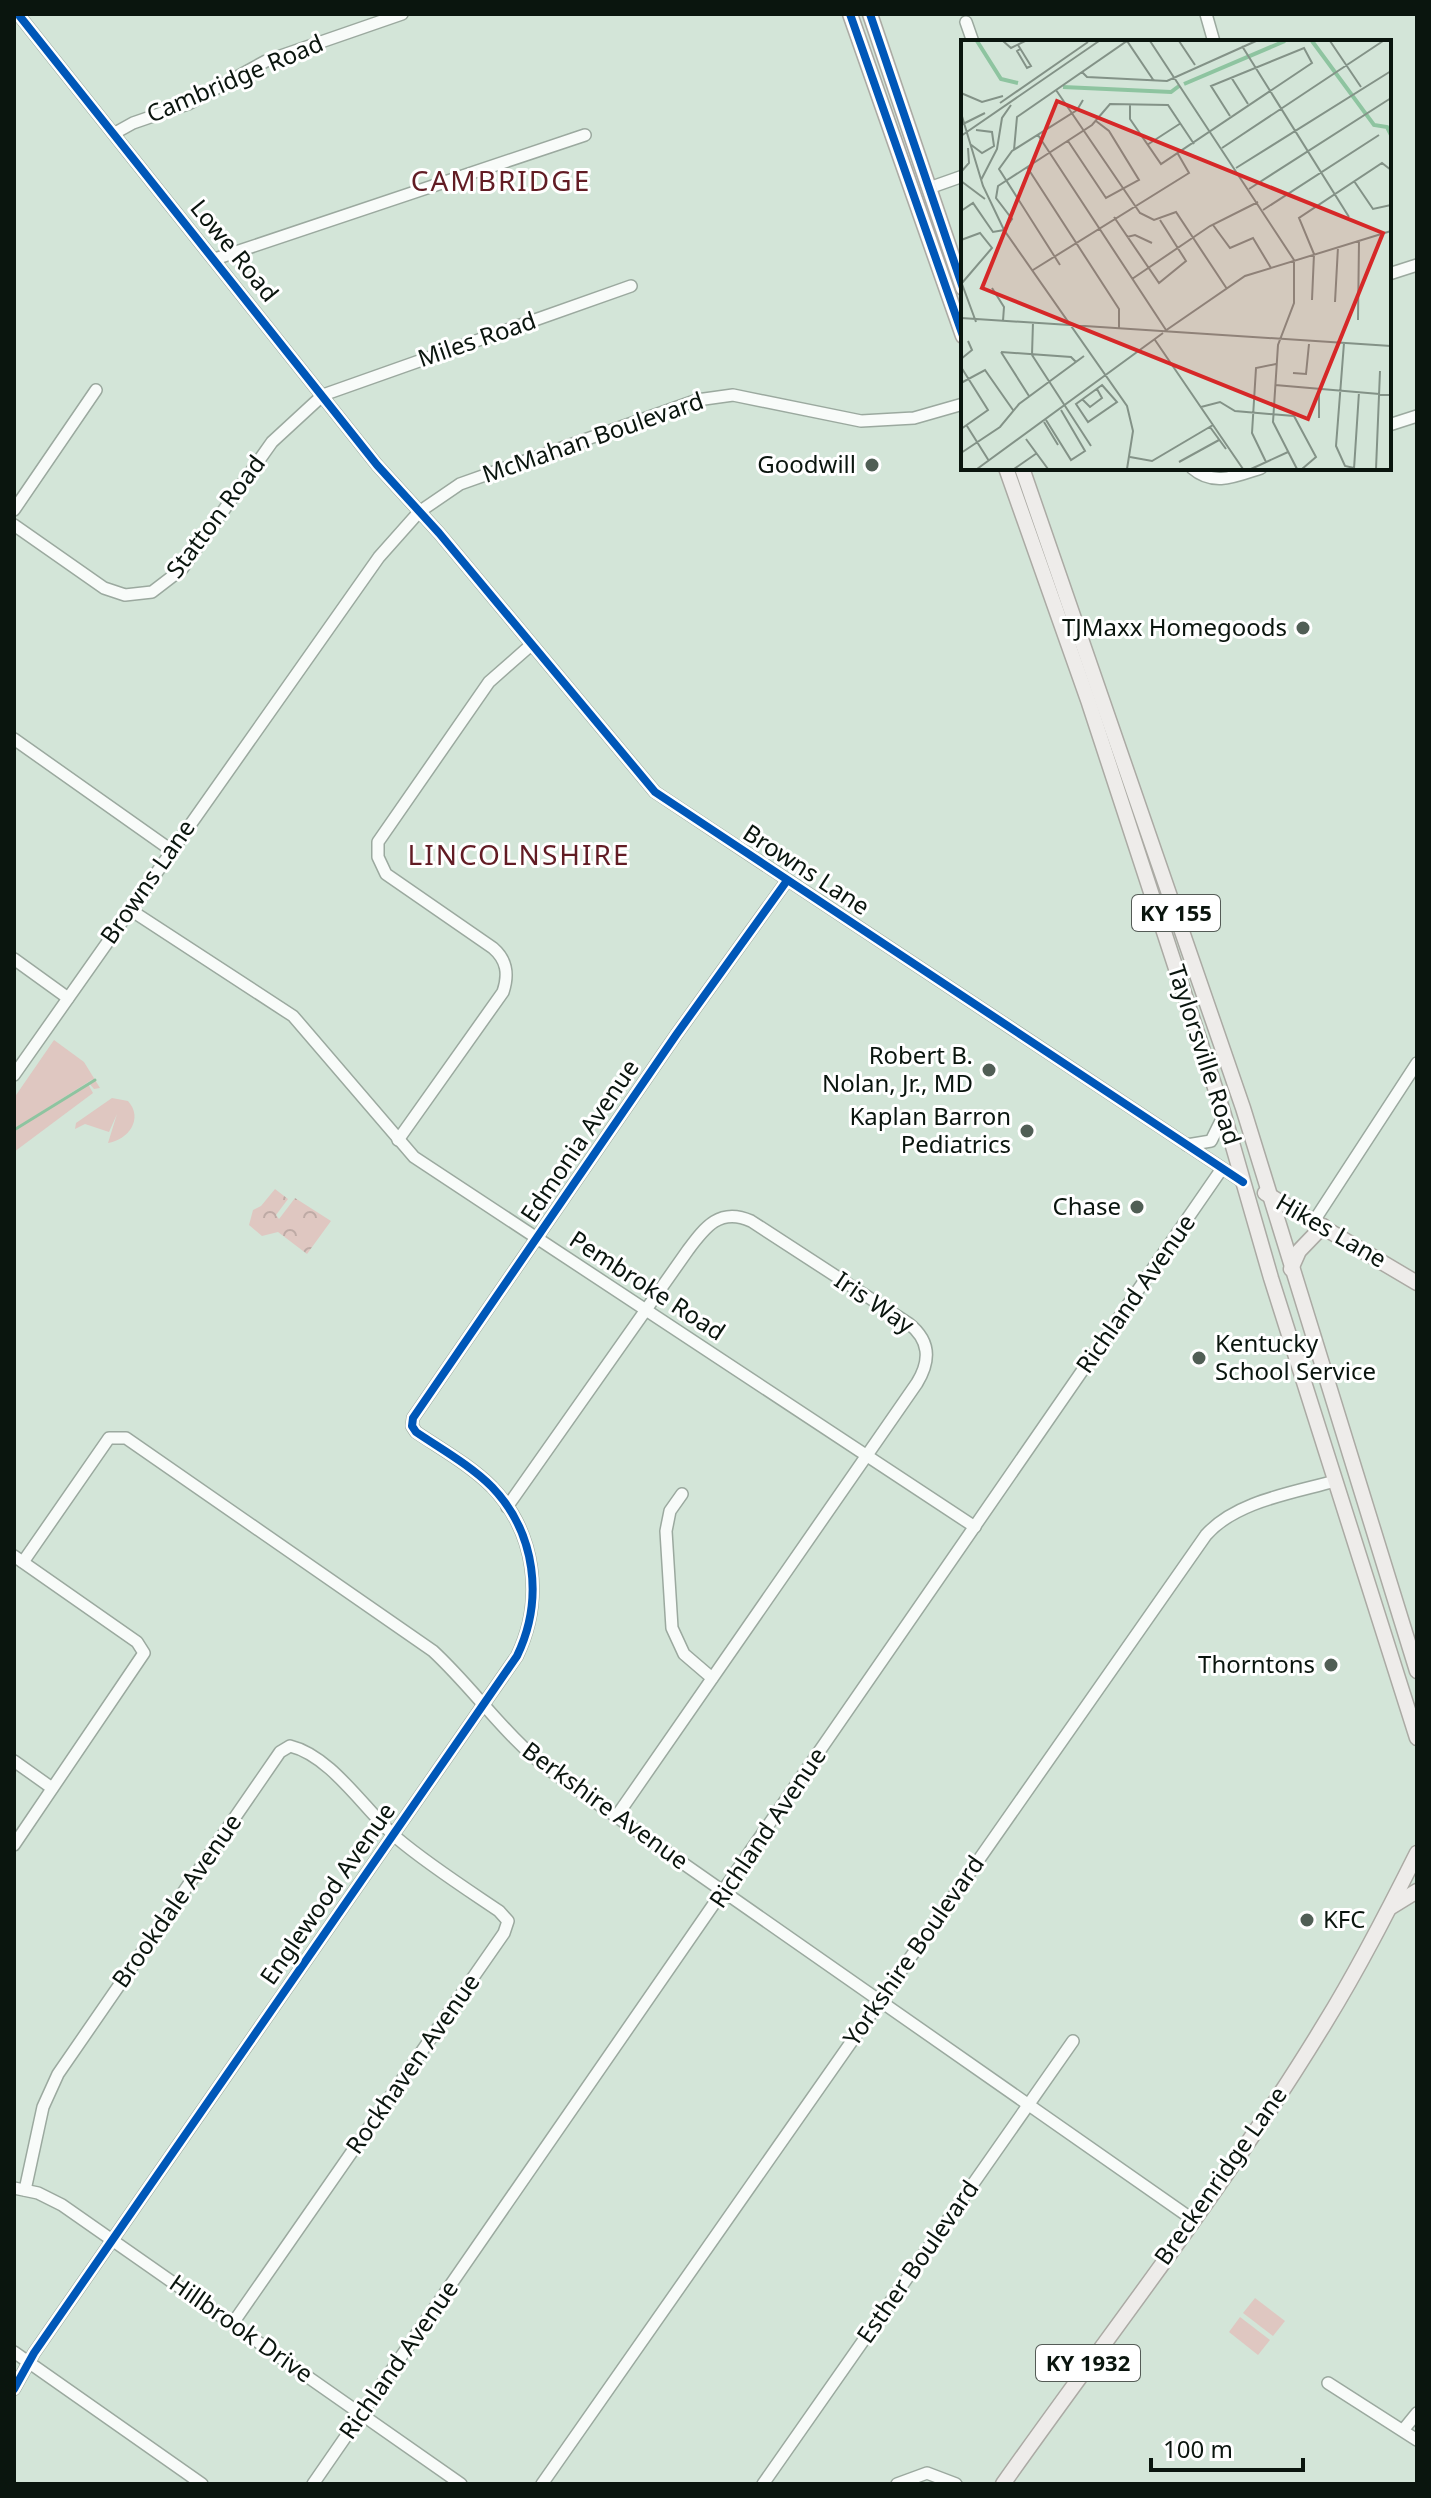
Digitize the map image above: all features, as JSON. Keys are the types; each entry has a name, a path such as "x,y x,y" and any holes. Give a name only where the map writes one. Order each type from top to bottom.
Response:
{"main road":[{"path":"850,14 961,330"},
{"path":"870,14 961,282"},
{"name":"Taylorsville Road","path":"1007,470 1089,703 1224,1115 1417,1738"},
{"name":"Taylorsville Road","path":"1023,470 1243,1108 1417,1671"},
{"name":"Hikes Lane","path":"1243,1182 1319,1223 1417,1283"},
{"path":"1291,1269 1299,1251 1319,1223"},
{"name":"Breckenridge Lane","path":"1003,2484 1316,2039 1391,1907 1417,1853"},
{"path":"1391,1907 1417,1891"}],"street":[{"name":"Lowe Road","path":"18,14 377,465 419,512"},
{"name":"Cambridge Road","path":"115,133 197,99 266,61 402,14"},
{"path":"1206,14 1213,40"},
{"path":"966,22 972,40"},
{"path":"215,259 585,135"},
{"path":"929,188 961,177"},
{"path":"1391,273 1417,265"},
{"name":"Miles Road","path":"323,395 631,286"},
{"path":"14,510 96,390"},
{"name":"Statton Road","path":"14,525 104,588 125,595 152,592 176,577 272,442 323,395"},
{"name":"McMahan Boulevard","path":"419,512 460,484 487,472 697,400 733,395 861,421 914,418 961,405"},
{"path":"1391,424 1417,416"},
{"path":"1194,470 1202,476 1219,480 1254,470"},
{"name":"Browns Lane","path":"14,1075 379,557 419,512 655,792 786,882 1243,1182"},
{"path":"398,1140 503,992 507,972 502,958 493,948 386,874 378,857 378,842 479,694 531,645"},
{"path":"14,739 171,850"},
{"name":"Edmonia Avenue","path":"412,1426 413,1418 786,882"},
{"name":"Pembroke Road","path":"129,909 293,1016 414,1157 975,1527"},
{"path":"14,959 68,998"},
{"path":"1319,1223 1417,1063"},
{"path":"1187,1145 1211,1141 1224,1115"},
{"name":"Richland Avenue","path":"313,2484 1221,1170"},
{"name":"Iris Way","path":"507,1507 704,1227 713,1220 734,1216 751,1221 908,1323 924,1342 926,1365 868,1454 616,1817"},
{"name":"Englewood Avenue","path":"14,2389 522,1646 533,1604 529,1556 507,1507 481,1477 412,1426"},
{"name":"Berkshire Avenue","path":"18,1559 112,1436 126,1438 433,1651 531,1756 1192,2219"},
{"name":"Yorkshire Boulevard","path":"542,2484 1206,1535 1222,1519 1238,1511 1335,1481"},
{"path":"682,1494 670,1511 666,1531 672,1628 684,1654 712,1678"},
{"path":"14,1845 141,1662 143,1650 18,1559"},
{"name":"Brookdale Avenue","path":"20,2189 43,2107 58,2074 285,1748 303,1751 341,1781 394,1835"},
{"path":"14,1761 52,1788"},
{"name":"Rockhaven Avenue","path":"233,2323 507,1927 505,1916 394,1835"},
{"name":"Esther Boulevard","path":"763,2484 1073,2041"},
{"name":"Hillbrook Drive","path":"20,2189 62,2205 461,2484"},
{"path":"14,2352 202,2484"},
{"path":"1328,2383 1417,2440"},
{"path":"1404,2429 1417,2413"},
{"path":"897,2484 927,2473 956,2484"}],"green space":[{"path":"54,1040 84,1062 100,1088 94,1089 89,1083 93,1079 14,1129 14,1098"},
{"path":"88,1084 93,1093 14,1152 14,1131"},
{"path":"112,1098 128,1101 133,1108 132,1128 122,1138 108,1143 117,1114 109,1132 85,1124 75,1129 76,1123"},
{"path":"275,1189 288,1199 276,1215 279,1219 295,1198 331,1221 307,1254 278,1232 262,1236 249,1225 253,1210 261,1206"},
{"path":"1255,2298 1285,2321 1273,2336 1243,2313"},
{"path":"1240,2317 1270,2340 1258,2355 1229,2332"}],"waterway":[{"path":"14,1130 95,1080"}],"cycle path":[{"path":"18,14 377,465 439,533 655,792 1243,1182"},
{"path":"850,14 961,330"},
{"path":"870,14 961,282"},
{"path":"14,2389 34,2353 517,1656 531,1612 533,1590 526,1546 518,1525 492,1487 465,1464 416,1432 412,1426 413,1418 676,1035 786,882"}],"place":[{"name":"Goodwill","path":"872,465"},
{"name":"TJMaxx Homegoods","path":"1303,628"},
{"name":"Robert B. Nolan, Jr., MD","path":"989,1070"},
{"name":"Kaplan Barron Pediatrics","path":"1027,1131"},
{"name":"Chase","path":"1137,1207"},
{"name":"Kentucky School Service","path":"1199,1358"},
{"name":"Thorntons","path":"1331,1665"},
{"name":"KFC","path":"1307,1920"}],"district":[{"name":"CAMBRIDGE","path":"501,181"},
{"name":"LINCOLNSHIRE","path":"519,855"}]}
